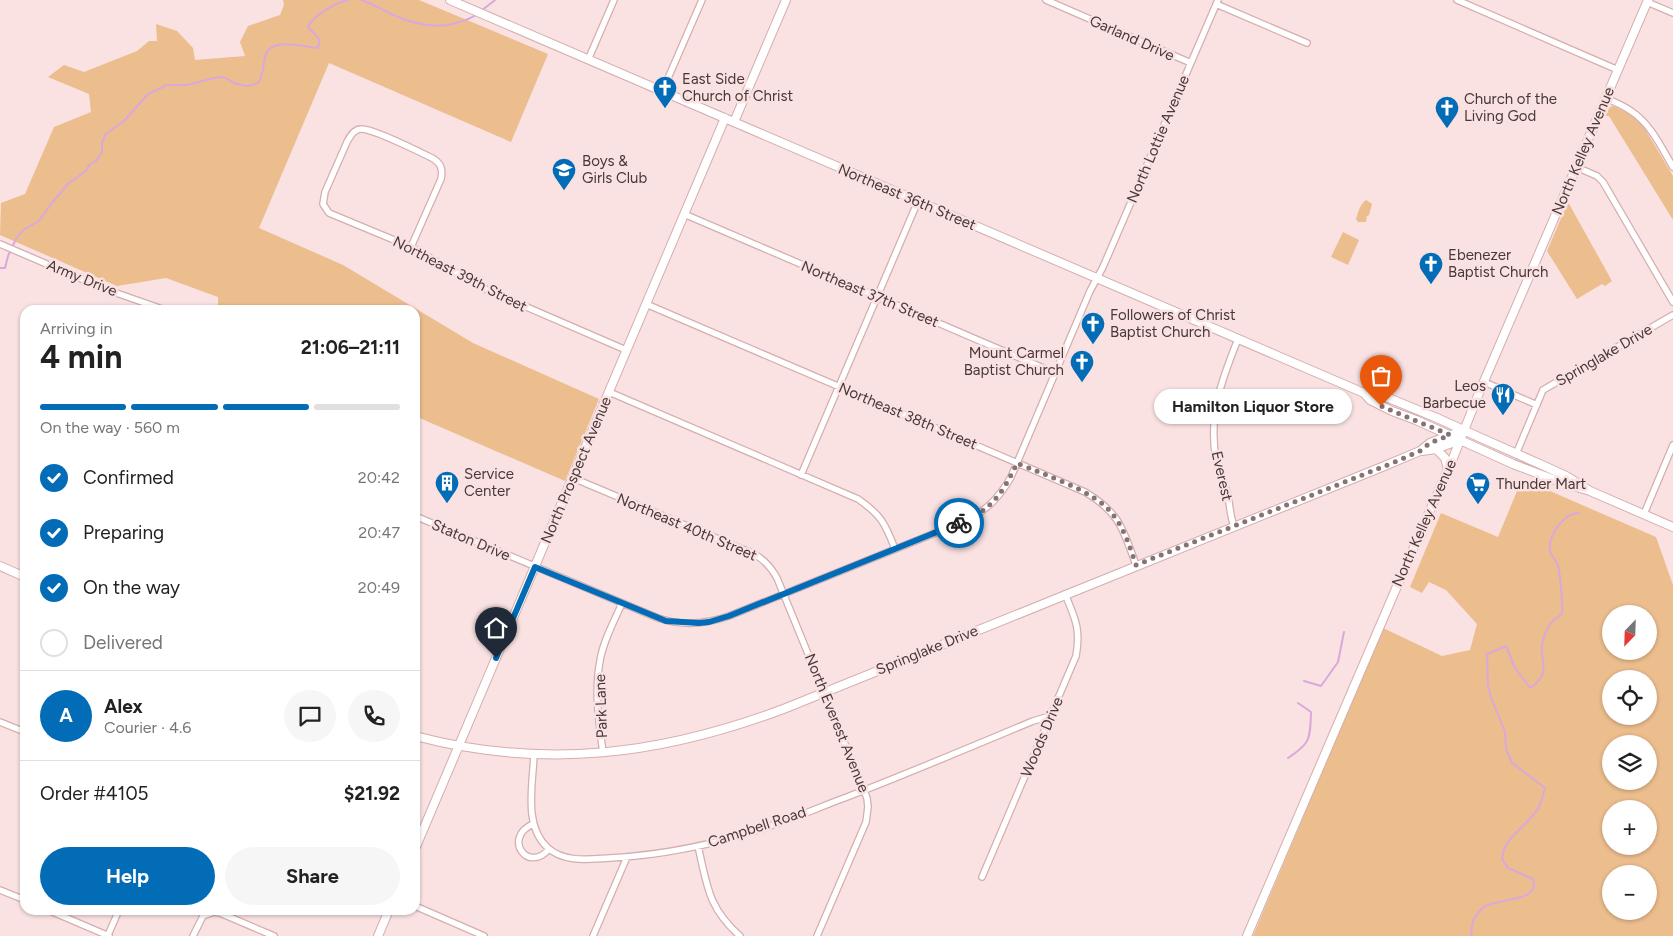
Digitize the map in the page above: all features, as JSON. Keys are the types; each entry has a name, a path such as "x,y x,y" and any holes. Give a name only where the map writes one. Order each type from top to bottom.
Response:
{"street":[{"name":"Northeast 36th Street","path":"450,0 1364,393 1370,400 1392,411 1513,464 1590,491 1673,527"},
{"path":"588,60 614,0"},
{"path":"662,92 702,0"},
{"path":"734,122 786,0"},
{"name":"Garland Drive","path":"1046,0 1191,63"},
{"path":"1457,0 1618,70"},
{"path":"1648,1 1673,13"},
{"name":"North Kelley Avenue","path":"1247,936 1648,1"},
{"path":"1217,2 1307,43"},
{"name":"North Lottie Avenue","path":"1097,278 1217,2"},
{"path":"1606,98 1632,111 1643,122 1673,168"},
{"name":"North Prospect Avenue","path":"420,837 725,118"},
{"name":"Northeast 39th Street","path":"411,247 441,179 441,166 438,161 373,132 357,130 350,136 325,192 324,206 329,213 411,247 485,289 626,350"},
{"path":"1576,167 1597,176 1603,182 1673,302"},
{"path":"801,475 918,201"},
{"name":"Northeast 37th Street","path":"684,214 1055,373"},
{"name":"Army Drive","path":"0,244 105,289 151,305"},
{"name":"Staton Drive","path":"420,518 666,621 699,623 721,619 982,513 1000,495 1017,463 1097,278"},
{"name":"Northeast 38th Street","path":"646,304 1085,492 1101,502 1113,514 1122,527 1136,565"},
{"name":"Springlake Drive","path":"1516,454 1543,390 1673,315"},
{"name":"Everest","path":"1234,526 1230,517 1228,496 1218,469 1213,437 1220,383 1238,339"},
{"path":"1484,382 1537,405"},
{"path":"609,392 858,500 871,508 882,519 888,529 895,549"},
{"name":"Northeast 36th Street","path":"1364,393 1374,392 1464,430 1566,476 1590,491"},
{"name":"Springlake Drive","path":"1420,451 1430,443 1464,430"},
{"name":"Springlake Drive","path":"420,737 459,746 534,754 604,753 643,748 716,732 757,719 1420,451 1436,449 1460,440"},
{"path":"1644,514 1673,445"},
{"path":"1436,449 1445,458 1448,469"},
{"path":"1513,464 1516,454"},
{"name":"Northeast 40th Street","path":"573,478 754,554 771,568 784,594"},
{"path":"0,566 20,574"},
{"name":"North Everest Avenue","path":"784,594 864,790 868,807 866,822 817,936"},
{"name":"Woods Drive","path":"982,877 1076,656 1079,638 1078,626 1065,594"},
{"name":"Park Lane","path":"604,753 598,703 600,660 606,640 622,603"},
{"name":"Campbell Road","path":"549,849 568,858 581,860 626,857 698,846 772,825 864,790 1033,721 1050,716"},
{"path":"0,722 20,730"},
{"path":"533,824 523,831 520,836 519,846 521,852 534,858 544,855 549,849 538,835 533,824 534,754"},
{"path":"698,846 715,908 728,925 740,936"},
{"path":"593,936 626,857"},
{"path":"0,890 20,898"},
{"path":"420,908 484,936"},
{"path":"60,915 108,936 117,915"},
{"path":"193,936 203,916 206,915"},
{"path":"225,915 274,936"},
{"path":"378,936 387,915"}],"shaded area":[{"path":"283,0 419,0 548,54 511,142 329,63 259,228 343,265 410,305 218,305 218,297 166,278 117,286 0,235 1,203 25,194 54,127 91,112 89,94 48,77 64,65 84,72 137,51 149,41 157,41 156,24 177,31 193,48 195,60 245,56 240,42 248,26 280,15 284,5"},
{"path":"1614,106 1628,113 1642,124 1673,176 1673,220 1609,116 1604,116 1610,107"},
{"path":"1366,200 1372,204 1369,215 1366,222 1358,222 1356,219 1358,211"},
{"path":"1568,202 1612,281 1605,286 1602,284 1577,299 1547,251"},
{"path":"1343,232 1359,240 1348,265 1331,257"},
{"path":"420,311 473,343 599,399 565,481 420,418"},
{"path":"1522,479 1656,537 1673,585 1673,936 1253,936 1383,628 1442,656 1470,650 1477,624 1446,590 1429,582 1422,593 1410,587 1441,513 1498,537"}],"waterway":[{"path":"0,268 5,268 16,239 23,230 39,221 69,183 86,171 89,165 97,160 102,152 102,143 106,134 124,121 148,94 167,85 187,85 218,77 226,78 241,85 248,86 258,83 268,50 280,44 318,48 319,40 308,26 326,10 338,3 349,0"},
{"path":"361,0 405,20 430,26 456,23 467,20 477,14"},
{"path":"481,11 495,0"},
{"path":"1471,936 1474,919 1483,908 1492,903 1525,896 1531,892 1534,886 1533,879 1508,868 1502,859 1507,844 1539,807 1545,788 1512,763 1506,749 1505,732 1488,687 1487,654 1506,646 1515,668 1530,688 1541,678 1544,669 1542,646 1547,628 1562,614 1559,573 1557,563 1550,552 1550,544 1558,526 1568,517 1579,513"},
{"path":"1304,681 1321,686 1338,662 1344,632"},
{"path":"1288,758 1308,740 1311,712 1298,703"}],"way so far":[{"path":"959,523 982,513 989,507 1000,495 1017,463 1085,492 1101,502 1122,527 1136,565 1390,464 1420,451 1430,443 1450,435 1381,406"}],"place":[{"name":"East Side Church of Christ","path":"665,109"},
{"name":"Church of the Living God","path":"1447,129"},
{"name":"Boys & Girls Club","path":"564,191"},
{"name":"Ebenezer Baptist Church","path":"1431,285"},
{"name":"Followers of Christ Baptist Church","path":"1093,345"},
{"name":"Mount Carmel Baptist Church","path":"1082,383"},
{"name":"Hamilton Liquor Store","path":"1381,406"},
{"name":"Leos Barbecue","path":"1503,416"},
{"name":"Service Center","path":"447,504"},
{"name":"Thunder Mart","path":"1478,505"}],"route":[{"path":"496,658 535,567 666,621 709,622 729,616 959,523"}]}
